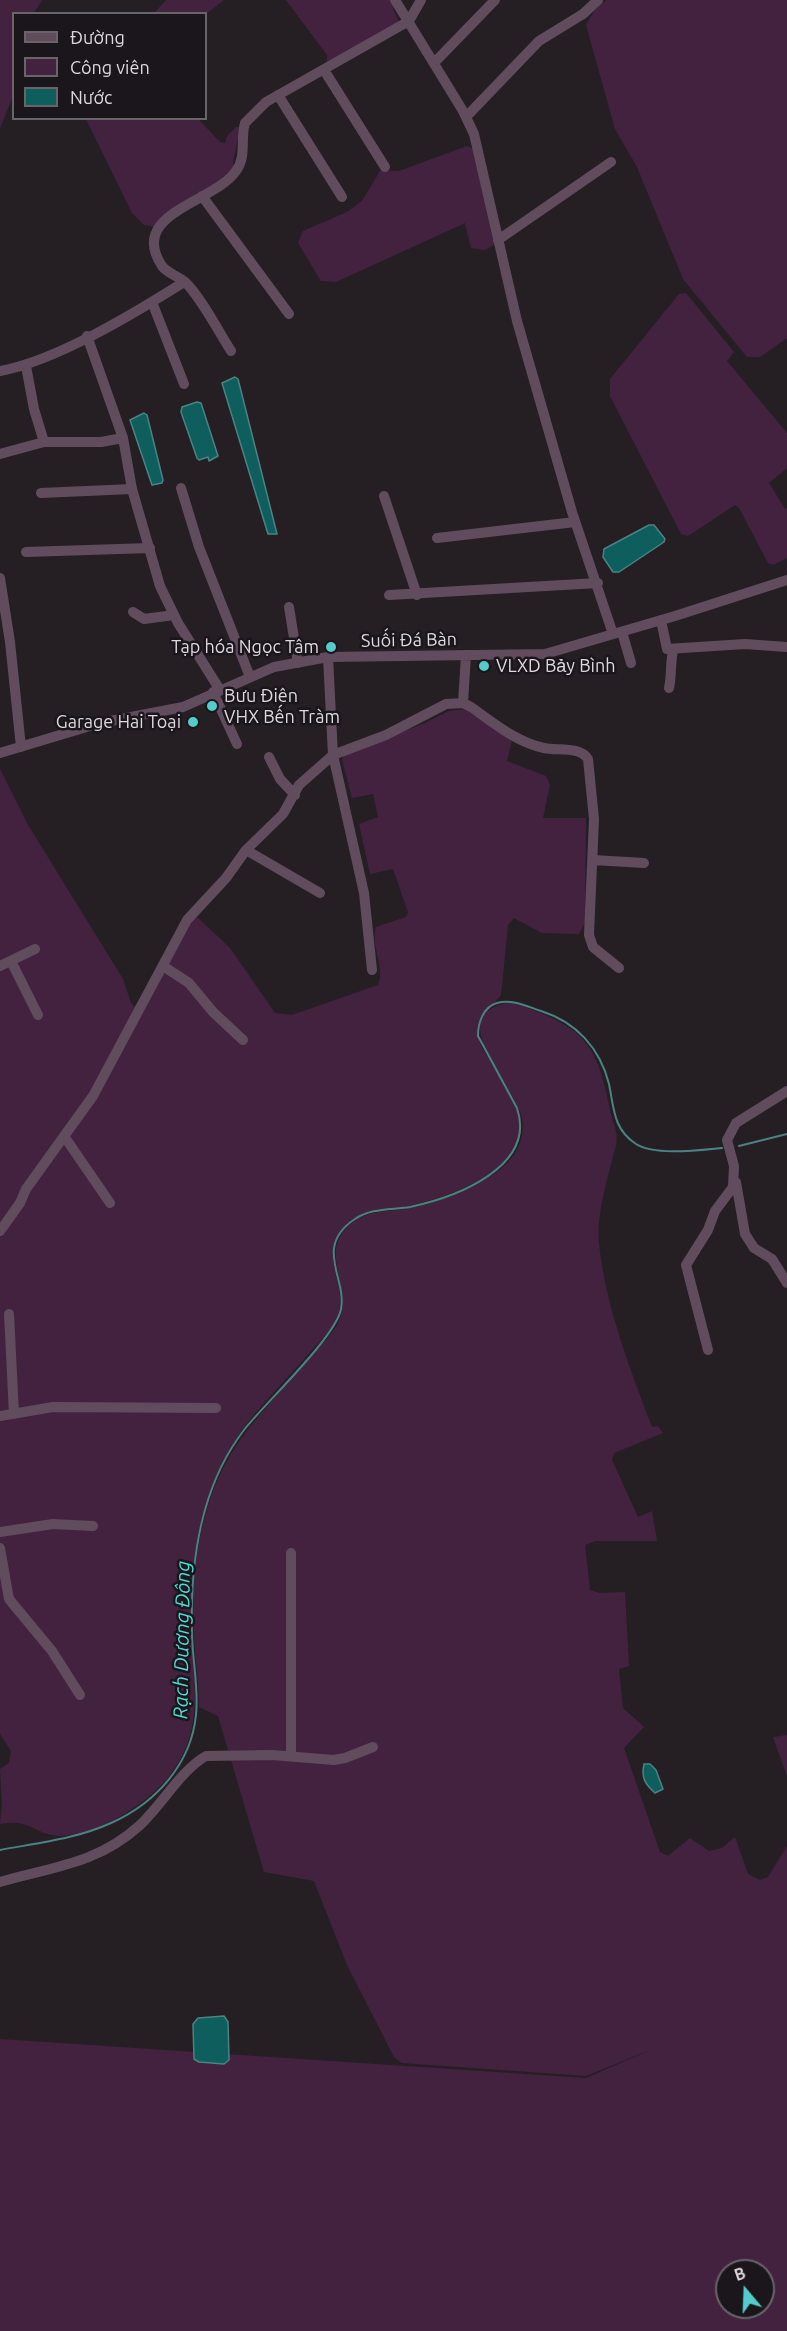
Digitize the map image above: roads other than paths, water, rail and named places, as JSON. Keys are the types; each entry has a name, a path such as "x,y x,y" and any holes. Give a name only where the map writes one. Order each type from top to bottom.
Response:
{"street":[{"path":"395,0 474,134 517,321 575,522 617,633 631,663"},
{"path":"231,351 184,282 163,268 153,239 159,226 235,174 242,159 246,123 266,102 409,21 421,0"},
{"path":"434,63 495,0"},
{"path":"466,117 539,41 583,14 598,0"},
{"path":"324,70 385,166"},
{"path":"278,95 342,197"},
{"path":"498,240 611,162"},
{"path":"202,196 289,315"},
{"path":"0,371 26,366 152,302 184,282"},
{"path":"152,302 184,384"},
{"path":"87,336 123,438 132,489 160,586 216,691 237,744"},
{"path":"26,366 34,409 44,442"},
{"path":"0,454 44,442 101,442 123,438"},
{"path":"181,488 198,548 250,677"},
{"path":"41,493 132,489"},
{"path":"384,496 417,594"},
{"path":"437,538 575,522"},
{"path":"26,552 150,548"},
{"path":"0,578 10,642 21,747"},
{"name":"Suối Đá Bàn","path":"0,753 100,723 183,707 274,667 328,657 545,654 787,580"},
{"path":"389,595 598,583"},
{"path":"289,607 298,663"},
{"path":"133,612 144,619 174,615"},
{"path":"661,620 664,643 667,649 673,651 745,644 787,647"},
{"path":"669,688 672,674 669,667 673,651"},
{"path":"463,703 466,655"},
{"path":"328,657 333,754 364,892 372,970"},
{"path":"0,1232 99,1086 188,920 226,878 246,850 283,814 295,795 298,785 333,754 386,735 446,704 463,703 524,742 548,749 586,755 590,763 594,819 590,942 619,968"},
{"path":"269,757 280,779 295,795"},
{"path":"246,850 320,893"},
{"path":"593,860 644,863"},
{"path":"0,966 35,949"},
{"path":"11,961 38,1015"},
{"path":"163,966 189,983 213,1012 243,1040"},
{"path":"787,1091 736,1123 727,1140 745,1234 754,1248 772,1259 787,1283"},
{"path":"64,1136 110,1203"},
{"path":"708,1350 688,1279 687,1260 708,1230 715,1211 733,1187 735,1179"},
{"path":"9,1314 14,1414"},
{"path":"0,1416 53,1407 216,1408"},
{"path":"0,1532 53,1524 93,1526"},
{"path":"0,1548 9,1599 52,1651 80,1695"},
{"path":"291,1553 291,1756"},
{"path":"0,1882 71,1866 106,1848 138,1827 206,1756 213,1754 345,1758 373,1747"}],"water":[{"path":"235,377 238,379 277,534 268,534 222,383"},
{"path":"197,402 201,403 218,456 209,461 208,457 199,460 197,458 181,412 182,407"},
{"path":"144,413 147,415 163,480 162,483 152,485 130,420"},
{"path":"649,525 654,525 665,539 664,542 619,572 613,572 603,557 604,549"},
{"path":"644,1764 650,1764 656,1770 663,1789 655,1793 649,1787 644,1777"},
{"path":"224,2016 228,2022 229,2060 224,2064 199,2062 194,2059 193,2024 198,2018"}],"waterway":[{"name":"Rạch Dương Đông","path":"0,1850 70,1837 111,1823 143,1805 168,1780 179,1765 193,1733 196,1715 197,1694 192,1632 193,1579 196,1552 208,1500 217,1475 244,1430 314,1352 336,1321 341,1309 342,1297 335,1263 336,1241 343,1230 361,1215 410,1207 449,1196 469,1187 504,1163 515,1147 520,1129 517,1108 478,1036 480,1021 488,1008 503,1002 519,1004 554,1016 576,1029 600,1059 619,1125 628,1138 636,1144 644,1148 666,1151 722,1148"},
{"name":"Rạch Dương Đông","path":"739,1146 787,1134"}],"place":[{"name":"Tạp hóa Ngọc Tâm","path":"331,647"},
{"name":"VLXD Bảy Bình","path":"484,666"},
{"name":"Bưu Điện VHX Bến Tràm","path":"212,706"},
{"name":"Garage Hai Toại","path":"193,722"}]}
